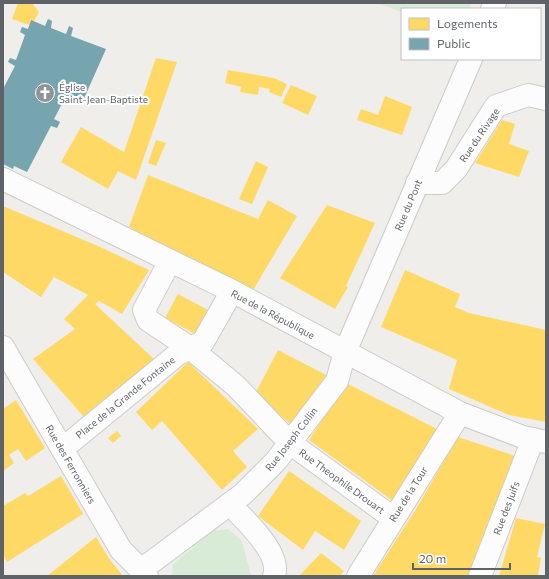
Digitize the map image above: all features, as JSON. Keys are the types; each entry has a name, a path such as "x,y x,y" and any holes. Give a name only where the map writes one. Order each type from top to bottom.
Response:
{"street":[{"name":"Rue du Pont","path":"345,352 471,60"},
{"name":"Rue du Rivage","path":"417,183 442,183 456,168 496,106 528,95 546,99"},
{"name":"Rue de la République","path":"3,179 232,291 460,413 539,441"},
{"path":"170,261 144,310 148,320 190,348 236,386 290,443"},
{"name":"Place de la Grande Fontaine","path":"60,446 72,441 178,354 203,342 232,291"},
{"name":"Rue des Ferronniers","path":"3,347 121,550 144,573"},
{"name":"Rue Joseph Collin","path":"144,573 243,494 276,461 337,381 345,352"},
{"name":"Rue de la Tour","path":"358,576 460,413"},
{"name":"Rue des Juifs","path":"480,576 539,441"},
{"name":"Rue Theophile Drouart","path":"290,443 393,518"},
{"path":"230,504 272,553 276,568 274,576"}],"green space":[{"path":"377,3 471,3 469,8 401,8 401,12"},
{"path":"228,529 242,541 251,576 172,576 173,564 213,531"}],"building: Logements":[{"path":"18,3 32,3 39,12 34,21 31,20 29,25 12,19"},
{"path":"156,58 177,62 136,180 118,171 108,189 61,162 81,127 124,152"},
{"path":"228,70 274,78 287,84 281,97 269,92 270,89 259,87 258,95 240,92 241,87 225,83"},
{"path":"291,85 317,96 308,115 282,103"},
{"path":"385,96 412,107 402,135 357,120 361,109 378,115"},
{"path":"502,120 515,124 509,144 529,151 519,177 475,163"},
{"path":"156,140 166,143 156,166 148,163"},
{"path":"256,161 268,167 252,204 239,199"},
{"path":"148,175 258,219 268,200 297,216 252,292 129,227"},
{"path":"327,205 375,223 346,286 348,287 335,309 280,278"},
{"path":"3,206 98,246 149,270 122,314 99,301 95,304 156,361 84,417 33,359 75,329 64,319 88,295 54,277 41,297 3,272"},
{"path":"405,270 460,294 455,307 469,313 546,330 546,422 509,415 449,389 457,360 381,327"},
{"path":"178,294 210,311 197,335 165,318"},
{"path":"278,350 330,377 296,429 255,394"},
{"path":"188,362 258,429 233,451 247,467 222,490 162,421 152,430 136,412"},
{"path":"346,383 441,431 393,501 309,440"},
{"path":"16,400 45,448 26,461 18,449 9,455 14,463 3,471 3,409"},
{"path":"117,431 121,436 113,443 108,438"},
{"path":"458,437 515,456 471,576 373,576 416,509"},
{"path":"289,471 361,521 344,550 315,531 303,550 258,516"},
{"path":"61,476 83,514 7,562 3,554 3,506 25,493 28,496"},
{"path":"516,518 545,524 537,557 541,558 538,576 499,576"},
{"path":"96,537 110,560 123,576 47,576"},
{"path":"321,553 344,571 340,576 299,576"}],"building: Public":[{"name":"Église Saint-Jean-Baptiste","path":"48,19 52,21 51,28 66,34 69,26 73,28 71,36 106,49 82,103 66,96 54,119 60,122 57,128 51,126 27,172 14,166 13,169 3,164 3,89 15,66 8,62 10,58 16,60 25,35 20,32 22,27 28,29 31,20 45,26"}],"place":[{"name":"Église Saint-Jean-Baptiste","path":"45,93"}]}
